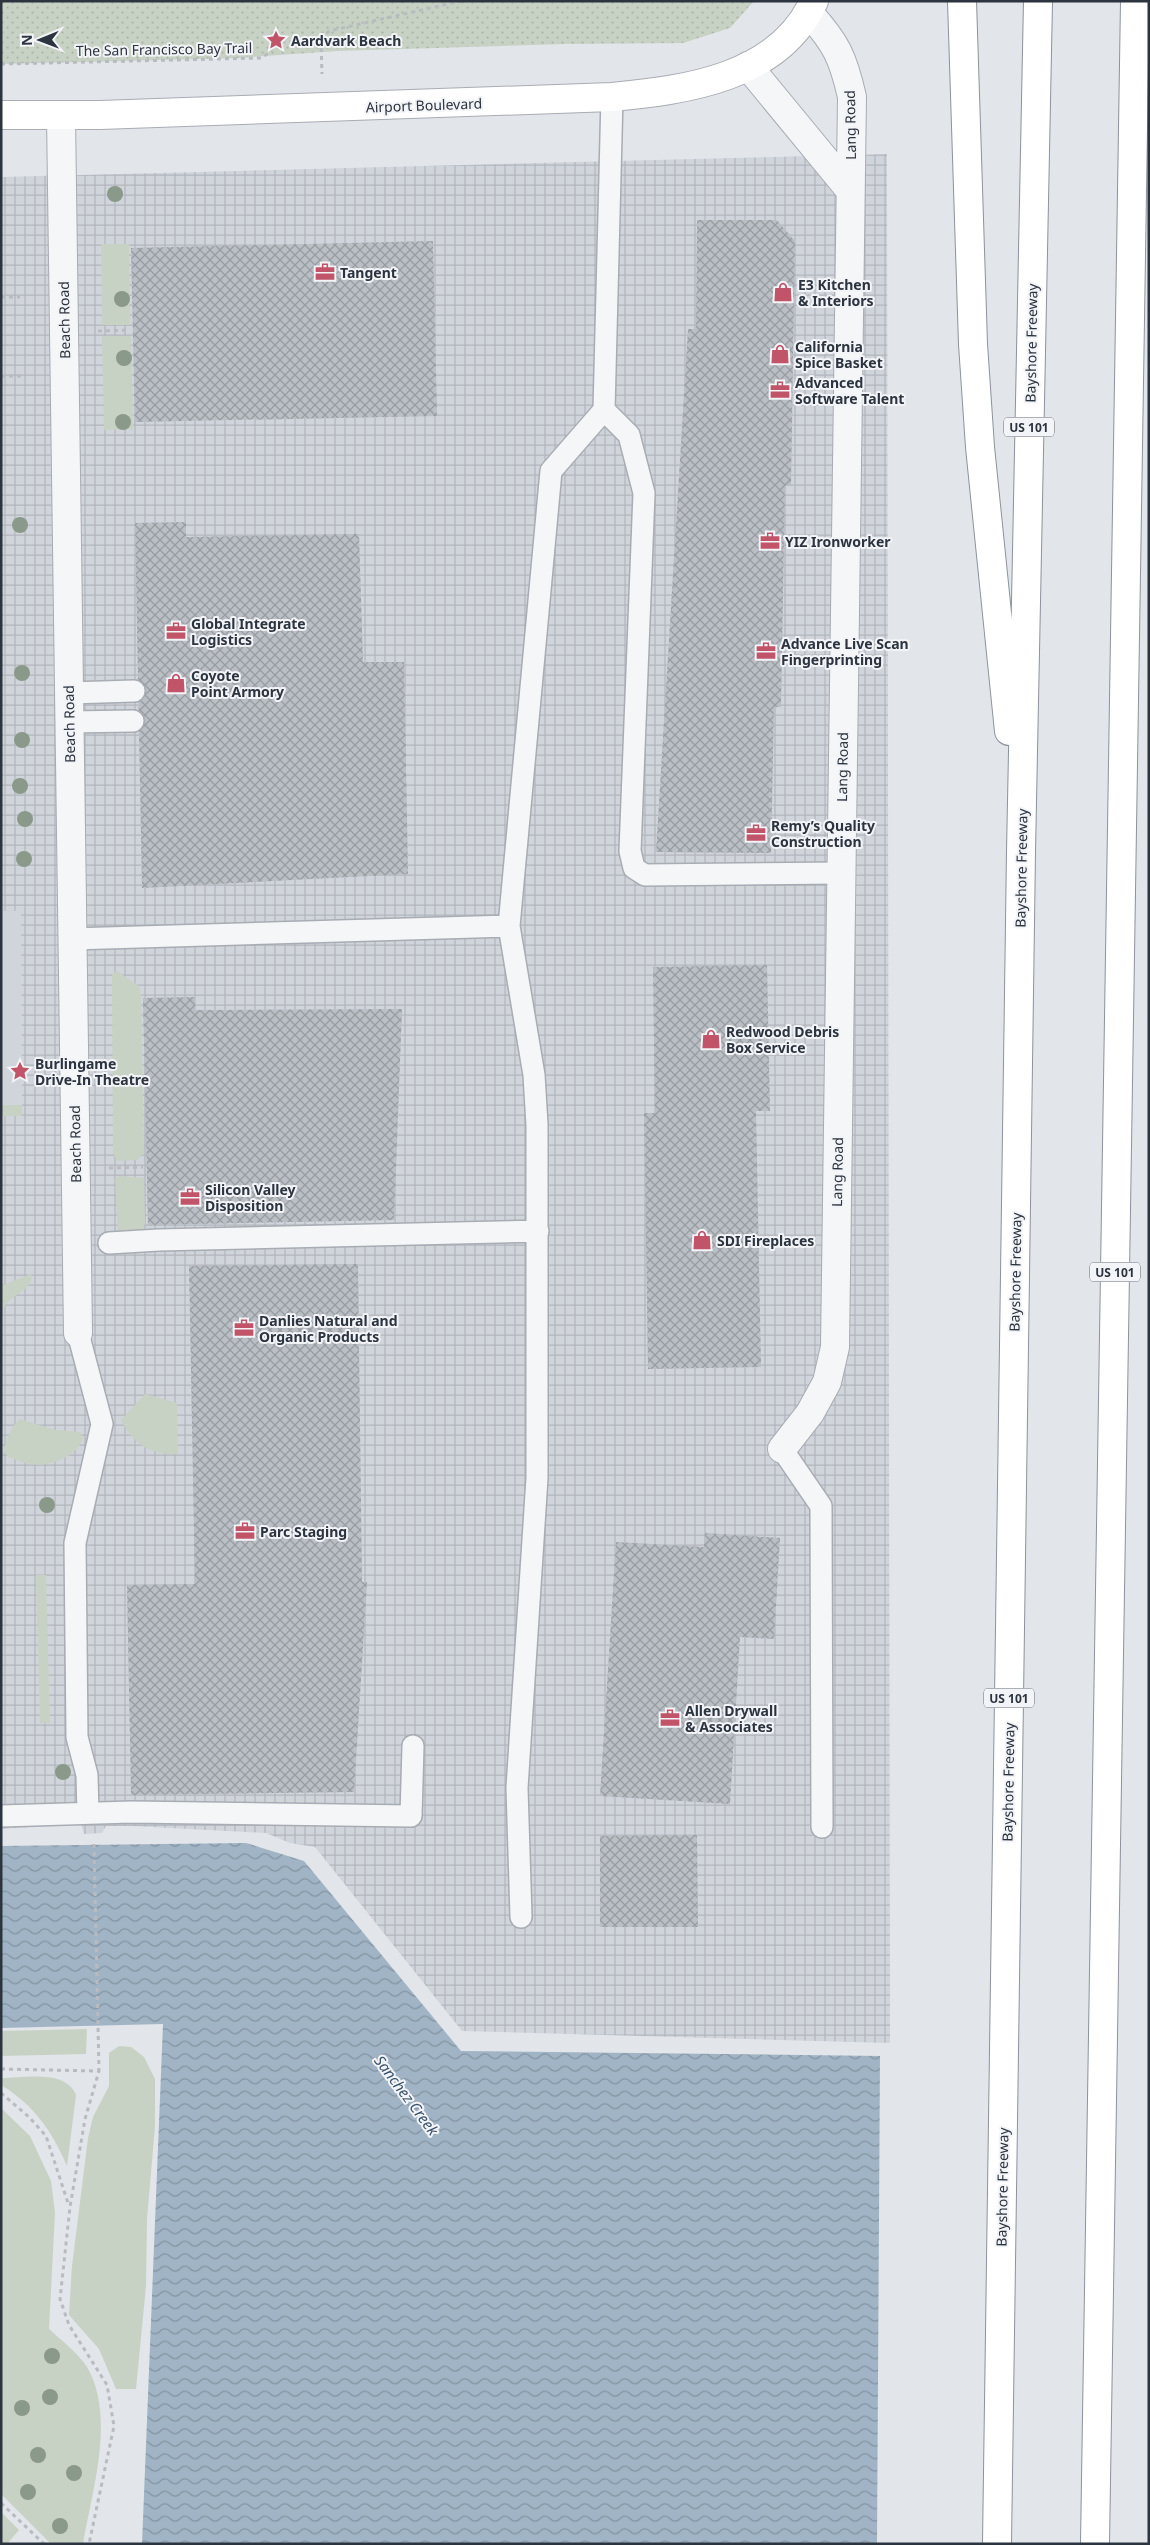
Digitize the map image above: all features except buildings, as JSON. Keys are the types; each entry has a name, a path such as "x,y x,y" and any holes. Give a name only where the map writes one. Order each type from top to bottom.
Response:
{"main road":[{"path":"962,1 974,344 980,447 1022,852"},
{"name":"Bayshore Freeway","path":"997,2544 1022,852 1038,1"},
{"name":"US 101","path":"1095,2544 1135,1"},
{"name":"Airport Boulevard","path":"1,114 61,116 612,97 658,93 701,84 739,72 773,50 792,34 811,7"}],"street":[{"name":"Lang Road","path":"782,1449 810,1413 827,1382 835,1347 852,97 845,66 830,36 811,7"},
{"name":"Lang Road","path":"748,66 850,190"},
{"name":"Beach Road","path":"61,116 78,1333"}],"lane":[{"path":"522,1917 517,1788 537,1478 537,1125 534,1075 509,926 552,471 604,410 612,97"},
{"path":"604,410 629,434 644,493 630,851 634,868 645,874 841,873"},
{"path":"69,693 134,691"},
{"path":"69,722 133,720"},
{"path":"72,939 509,926"},
{"path":"109,1243 159,1240 538,1231"},
{"path":"78,1333 102,1430 75,1543 77,1737 87,1774 88,1813"},
{"path":"782,1449 821,1506 822,1827"},
{"path":"1,1816 88,1813 411,1816 413,1746"}],"path":[{"name":"The San Francisco Bay Trail","path":"1,64 261,58 274,47 276,42 320,40 329,31 461,1"},
{"path":"1,297 20,297"},
{"path":"95,331 130,330"},
{"path":"1,376 21,376"},
{"path":"108,1168 143,1167"},
{"path":"90,2544 114,2426 107,2384 69,2325 60,2299 70,2207 85,2119 99,2071 94,1842"},
{"path":"1,2069 99,2071"},
{"path":"1,2093 30,2117 46,2136 70,2207"},
{"path":"1,2503 44,2544"}],"shaded area":[{"path":"887,154 890,2043 462,2031 315,1847 290,1843 266,1833 106,1826 102,1833 84,1834 81,1824 1,1829 1,1116 22,1115 21,911 1,911 1,177"},
{"path":"1,911 21,911 22,1116 1,1116"}],"green space":[{"path":"1,1 754,1 730,28 683,43 565,44 337,51 238,58 1,64"},
{"path":"101,244 129,244 130,325 102,325"},
{"path":"102,336 131,336 133,429 104,430"},
{"path":"117,971 139,986 141,996 144,1153 137,1160 117,1161 113,1153 112,974"},
{"path":"1,1105 22,1105 22,1116 1,1116"},
{"path":"118,1176 144,1178 145,1224 142,1231 118,1232 115,1179"},
{"path":"31,1274 30,1283 27,1287 7,1303 1,1314 1,1286"},
{"path":"145,1394 177,1403 178,1454 160,1453 144,1447 126,1429 121,1420"},
{"path":"20,1419 55,1430 80,1432 83,1438 75,1450 62,1459 38,1465 22,1462 8,1457 4,1451 9,1434"},
{"path":"36,1575 46,1575 50,1723 40,1723"},
{"path":"87,2029 86,2054 1,2056 1,2031"},
{"path":"119,2046 131,2047 144,2057 155,2079 155,2126 147,2219 146,2286 136,2389 116,2389 99,2349 69,2315 72,2266 88,2138 93,2117 109,2086 109,2053"},
{"path":"1,2078 54,2078 63,2081 71,2087 76,2095 67,2166 55,2141 41,2120 23,2101 1,2085"},
{"path":"1,2108 30,2136 51,2181 55,2213 49,2329 87,2367 96,2387 100,2408 99,2454 83,2544 51,2544 1,2494"},
{"path":"1,2512 19,2530 7,2544 1,2544"}],"water":[{"name":"Sanchez Creek","path":"246,1843 304,1861 461,2051 880,2056 877,2544 142,2544 163,2024 1,2028 1,1846"}],"place":[{"name":"Aardvark Beach","path":"276,40"},
{"name":"Tangent","path":"325,272"},
{"name":"E3 Kitchen & Interiors","path":"783,292"},
{"name":"California Spice Basket","path":"780,354"},
{"name":"Advanced Software Talent","path":"780,390"},
{"name":"YIZ Ironworker","path":"770,541"},
{"name":"Global Integrate Logistics","path":"176,631"},
{"name":"Advance Live Scan Fingerprinting","path":"766,651"},
{"name":"Coyote Point Armory","path":"176,683"},
{"name":"Remy’s Quality Construction","path":"756,833"},
{"name":"Redwood Debris Box Service","path":"711,1039"},
{"name":"Burlingame Drive-In Theatre","path":"20,1071"},
{"name":"Silicon Valley Disposition","path":"190,1197"},
{"name":"SDI Fireplaces","path":"702,1240"},
{"name":"Danlies Natural and Organic Products","path":"244,1328"},
{"name":"Parc Staging","path":"245,1531"},
{"name":"Allen Drywall & Associates","path":"670,1718"}]}
